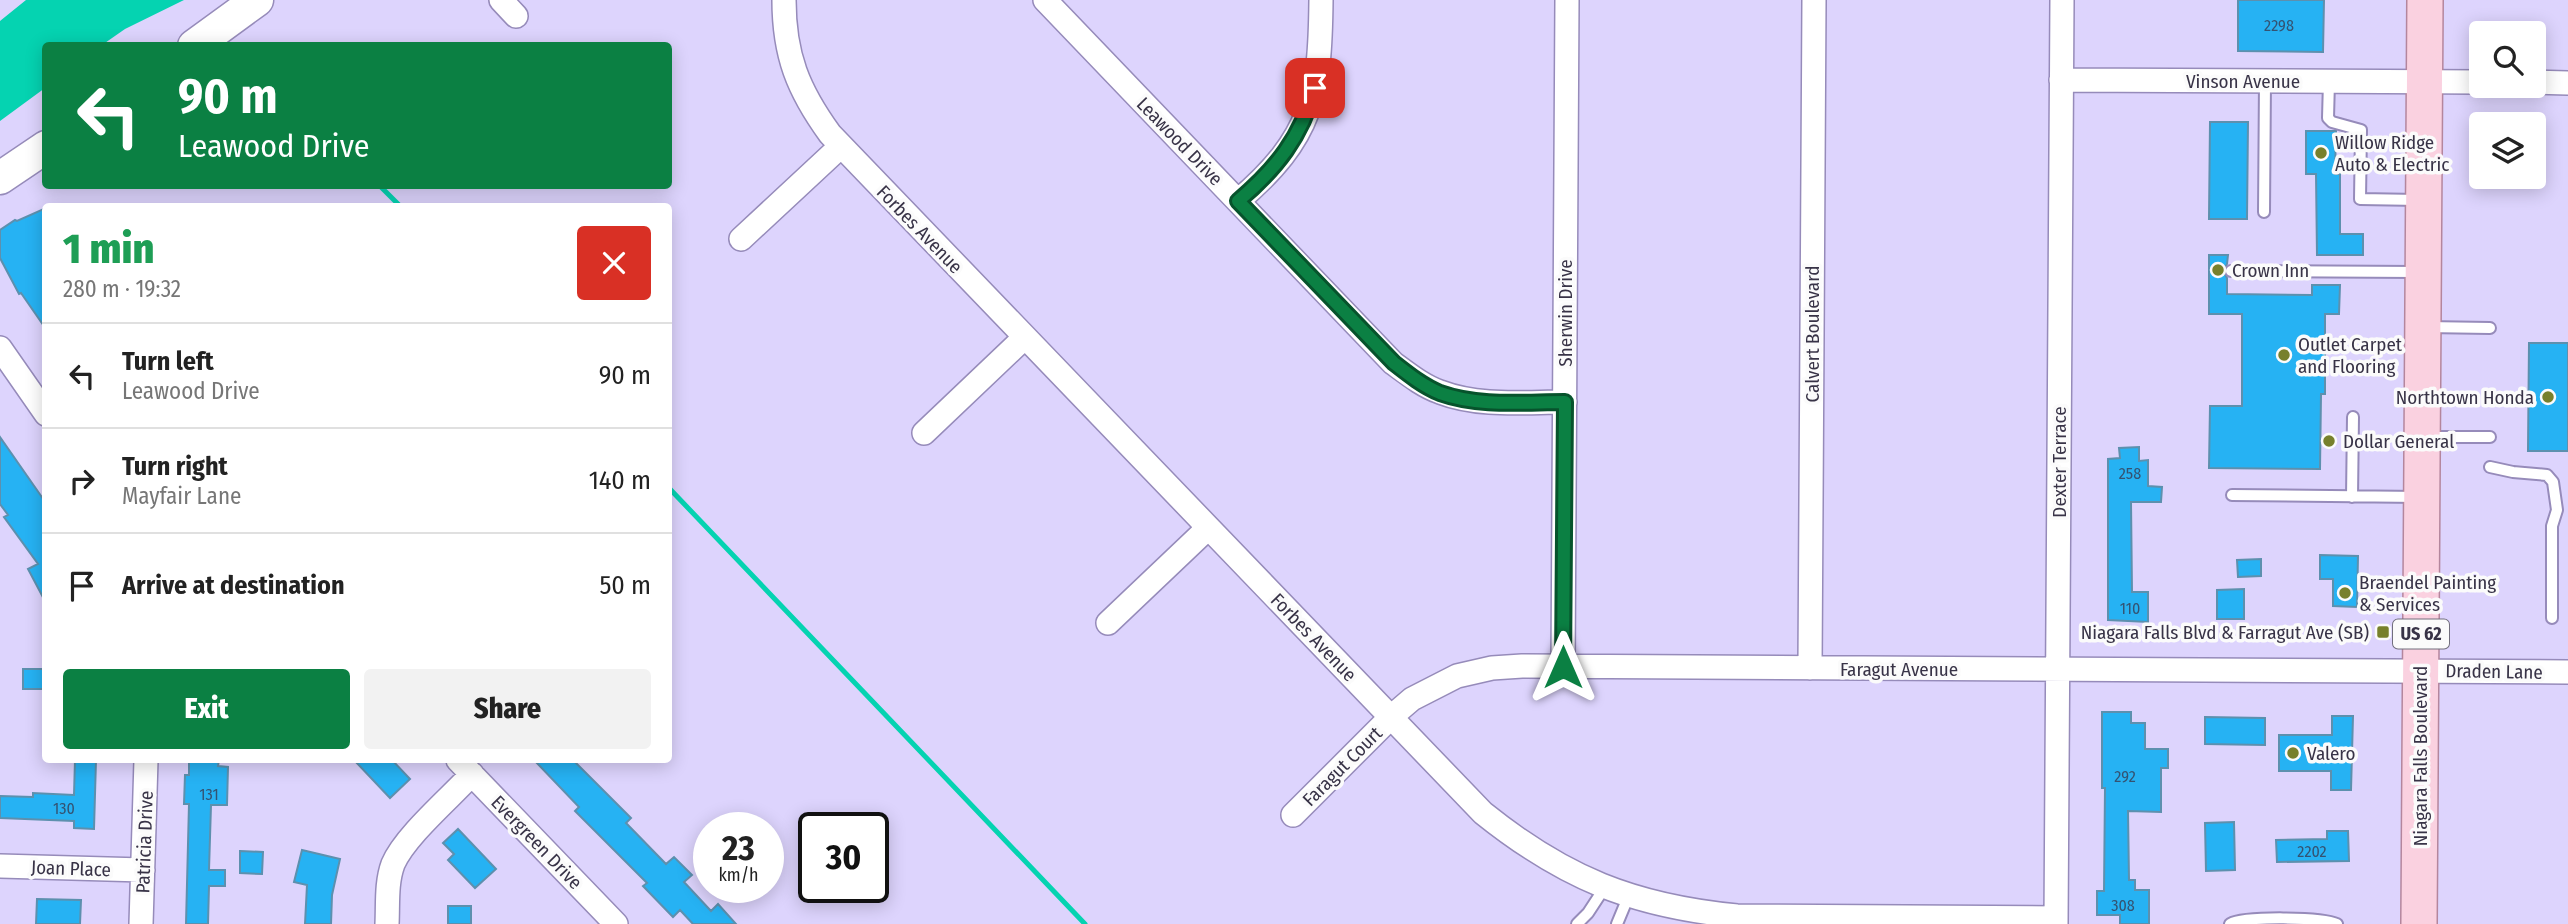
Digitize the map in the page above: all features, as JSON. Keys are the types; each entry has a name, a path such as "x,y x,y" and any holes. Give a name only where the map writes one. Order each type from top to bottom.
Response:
{"main road":[{"name":"Niagara Falls Boulevard","path":"2419,924 2425,0"}],"street":[{"path":"199,42 257,0"},
{"name":"Forbes Avenue","path":"784,0 788,50 798,82 810,107 841,146 1483,813 1540,855 1575,875 1605,887 1662,905 1699,912 1791,920 2056,921"},
{"name":"Leawood Drive","path":"1045,0 1394,363 1438,392 1460,398 1488,402 1565,402"},
{"path":"1238,201 1261,181 1286,152 1306,119 1320,57 1321,0"},
{"name":"Sherwin Drive","path":"1563,667 1567,0"},
{"name":"Calvert Boulevard","path":"1810,668 1814,0"},
{"name":"Dexter Terrace","path":"2056,921 2062,0"},
{"name":"Vinson Avenue","path":"2062,80 2469,82"},
{"path":"2546,82 2568,83"},
{"path":"741,239 841,146"},
{"path":"0,178 42,150"},
{"path":"924,433 1025,337"},
{"path":"0,348 42,408"},
{"path":"1108,623 1208,528"},
{"name":"Faragut Avenue","path":"1391,717 1412,699 1457,676 1492,668 2420,670"},
{"name":"Draden Lane","path":"2420,670 2568,672"},
{"name":"Faragut Court","path":"1293,815 1391,717"},
{"name":"Patricia Drive","path":"141,924 146,763"},
{"path":"387,924 388,882 394,863 465,767"},
{"name":"Evergreen Drive","path":"465,767 616,924"},
{"name":"Joan Place","path":"0,866 143,870"}],"lane":[{"path":"2264,212 2265,81"},
{"path":"2329,81 2328,118 2332,122 2361,130 2360,199 2424,201"},
{"path":"2231,271 2423,272"},
{"path":"2423,327 2490,328"},
{"path":"2352,496 2353,416"},
{"path":"2422,437 2490,437"},
{"path":"2490,467 2547,475 2553,482 2562,511 2552,526 2552,618"},
{"path":"2232,495 2422,498"},
{"path":"1577,924 1588,913 1605,887"},
{"path":"1617,924 1629,895"},
{"path":"2230,924 2323,920 2337,924"}],"shaded area":[{"path":"26,0 184,0 125,29 106,42 42,42 42,90 0,121 0,21"}],"building":[{"path":"2238,0 2324,0 2323,52 2238,51"},
{"path":"2210,122 2248,122 2247,219 2209,219"},
{"path":"2306,131 2336,131 2335,174 2340,174 2340,234 2363,234 2363,255 2317,255 2316,174 2306,174"},
{"path":"42,210 42,323 21,293 19,294 0,258 0,230"},
{"path":"2209,255 2228,255 2223,270 2227,278 2227,294 2312,295 2312,285 2340,285 2339,314 2325,314 2325,394 2321,394 2320,469 2209,468 2210,406 2242,406 2242,314 2209,314"},
{"name":"Northtown Honda","path":"2529,343 2568,343 2568,451 2528,451"},
{"path":"0,437 42,497 42,595 28,569 38,564 4,517 8,515 0,504"},
{"path":"2139,447 2139,461 2148,460 2148,486 2162,487 2161,502 2131,502 2132,592 2148,592 2148,622 2108,620 2108,459 2120,458 2119,448"},
{"name":"Braendel Painting & Services","path":"2320,555 2358,556 2357,607 2333,606 2333,579 2320,579"},
{"path":"2261,559 2261,576 2238,577 2237,560"},
{"path":"2244,589 2244,619 2217,619 2217,590"},
{"path":"23,669 42,669 42,689 23,689"},
{"path":"2102,712 2131,712 2131,723 2145,723 2145,749 2168,749 2168,768 2161,768 2161,812 2128,811 2129,880 2135,880 2135,890 2149,890 2149,924 2120,924 2120,915 2097,915 2097,891 2104,891 2105,788 2102,788"},
{"path":"2332,716 2353,716 2351,790 2331,790 2331,771 2279,771 2279,735 2332,735"},
{"path":"2205,717 2265,718 2265,745 2205,744"},
{"path":"75,763 96,763 94,829 74,828 74,821 0,818 0,796 33,797 33,793 74,795"},
{"path":"189,763 218,763 218,766 228,767 227,805 211,805 209,870 225,870 225,886 209,886 208,924 186,924 189,804 184,804 185,775 189,775"},
{"path":"357,763 395,763 410,779 390,798"},
{"path":"537,763 576,763 631,818 626,823 666,864 674,857 692,875 684,882 693,892 693,903 704,903 711,911 718,904 736,924 693,924 680,910 673,917 643,886 647,883 575,811 579,807"},
{"path":"2234,822 2235,870 2206,871 2205,823"},
{"path":"458,829 496,869 475,888 448,860 454,854 443,843"},
{"path":"2327,831 2348,831 2349,861 2277,862 2276,840 2327,839"},
{"path":"302,850 340,859 332,895 331,924 305,924 307,885 294,882"},
{"path":"240,851 263,852 262,874 240,873"},
{"path":"37,899 81,900 80,924 36,924"},
{"path":"448,906 471,906 471,924 448,924"}],"waterway":[{"path":"383,189 397,203"},
{"path":"672,491 1085,924"}],"place":[{"name":"Willow Ridge Auto & Electric","path":"2321,153"},
{"name":"Crown Inn","path":"2218,270"},
{"name":"Outlet Carpet and Flooring","path":"2284,355"},
{"name":"Northtown Honda","path":"2548,397"},
{"name":"Dollar General","path":"2329,441"},
{"name":"Braendel Painting & Services","path":"2345,593"},
{"name":"Niagara Falls Blvd & Farragut Ave (SB)","path":"2383,632"},
{"name":"Valero","path":"2293,753"}],"route":[{"path":"1315,88 1306,119 1286,152 1261,181 1238,201 1394,363 1415,379 1438,392 1460,398 1488,402 1565,402 1563,667"}]}
